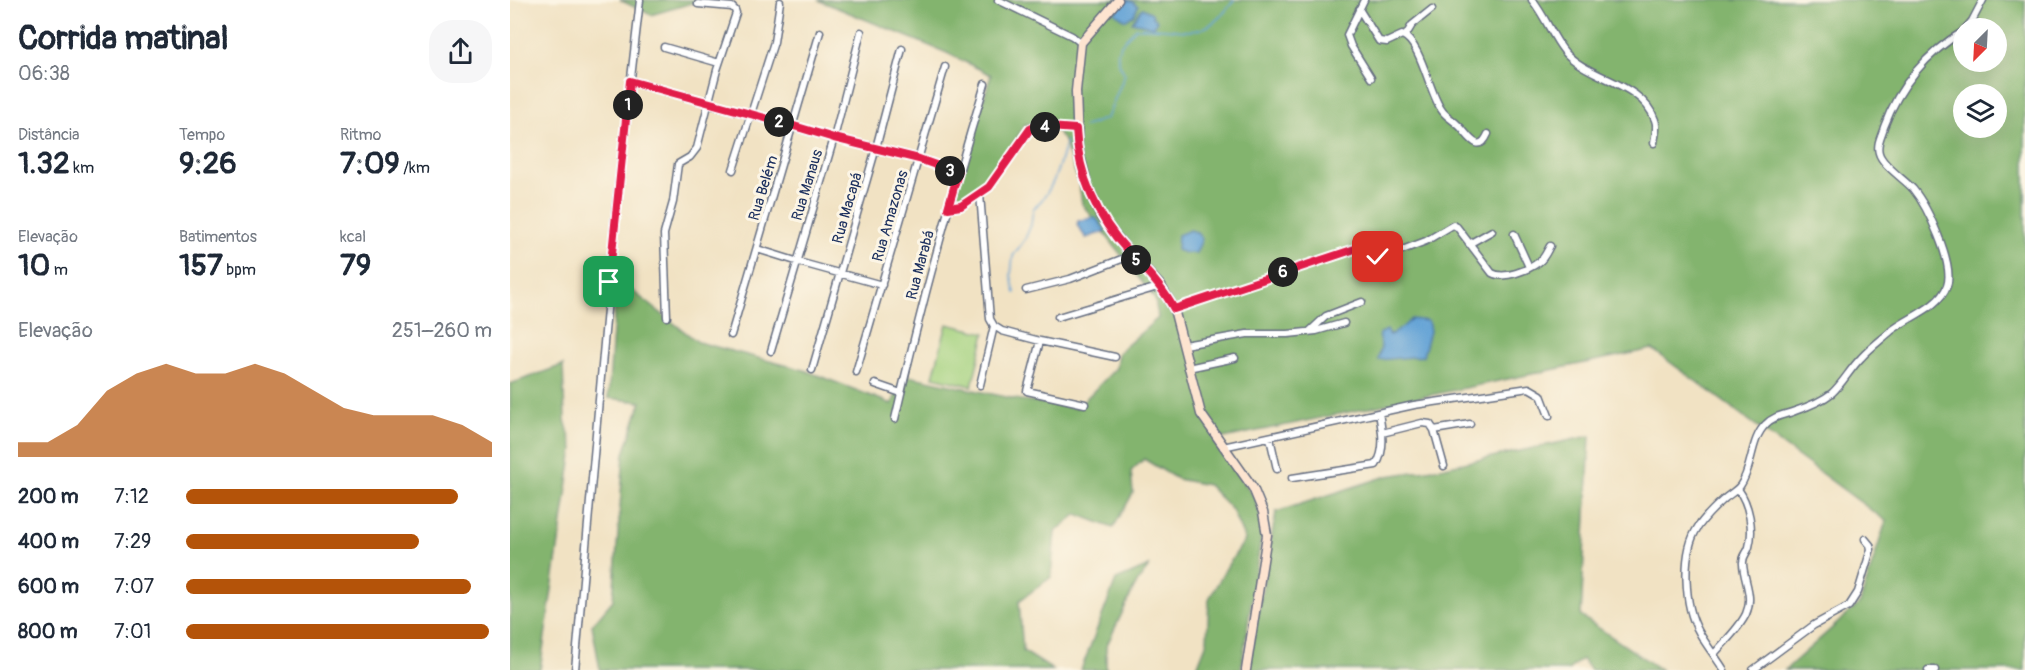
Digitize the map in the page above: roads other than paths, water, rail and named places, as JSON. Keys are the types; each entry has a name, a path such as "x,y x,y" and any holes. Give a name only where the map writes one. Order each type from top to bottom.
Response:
{"main road":[{"path":"1118,0 1081,43 1076,91 1076,129 1082,170 1101,217 1161,286 1174,309 1201,414 1246,478 1263,512 1267,535 1246,670"}],"street":[{"path":"575,670 616,208 640,0"},
{"path":"998,0 1072,36 1081,43"},
{"path":"1364,0 1347,35 1351,46 1371,78"},
{"path":"1532,0 1547,20 1564,51 1644,102 1655,118 1657,126 1654,142"},
{"path":"1974,18 1983,0"},
{"path":"733,170 774,42 780,2"},
{"path":"667,317 663,253 665,225 673,202 678,164 694,153 735,10 732,7 698,4"},
{"path":"1359,9 1379,41 1387,42 1402,35 1406,36"},
{"path":"1406,36 1412,25 1432,9"},
{"name":"Rua Belém","path":"731,335 820,32"},
{"name":"Rua Manaus","path":"771,351 834,138 861,32"},
{"path":"1406,36 1421,61 1436,101 1444,114 1474,142 1485,140 1488,134"},
{"path":"1724,670 1698,632 1689,604 1686,572 1690,545 1697,528 1722,500 1738,489 1745,479 1756,441 1765,424 1778,416 1795,411 1832,393 1862,356 1900,323 1930,306 1947,286 1949,272 1937,234 1914,191 1879,154 1878,144 1899,93 1908,80 1946,41 1953,37"},
{"path":"664,47 719,63"},
{"name":"Rua Macapá","path":"812,370 841,274 902,49"},
{"name":"Rua Amazonas","path":"856,372 945,67"},
{"path":"630,81 708,104 919,159 958,173"},
{"name":"Rua Marabá","path":"895,419 916,326 985,84"},
{"path":"948,208 961,206 994,182 1030,129 1036,126 1076,129"},
{"path":"980,194 990,319 994,326 1002,331 1041,341 1115,357"},
{"path":"1174,309 1370,244 1376,255 1381,258 1426,241 1453,225 1496,276 1509,274 1540,261 1550,246"},
{"path":"1470,244 1492,231"},
{"path":"1514,234 1529,267"},
{"path":"757,249 882,285"},
{"path":"1026,290 1070,279 1132,255"},
{"path":"1058,317 1161,286"},
{"path":"1310,331 1326,316 1362,302"},
{"path":"1184,345 1247,334 1310,331 1344,323"},
{"path":"980,385 994,326"},
{"path":"1041,341 1027,391 1085,404"},
{"path":"1188,368 1235,358"},
{"path":"875,384 901,393"},
{"path":"1223,447 1379,413 1463,397 1529,388 1541,395 1549,416"},
{"path":"1292,478 1376,465 1380,455 1382,433 1379,413"},
{"path":"1382,433 1422,423 1430,424 1434,430 1444,466"},
{"path":"1434,430 1470,424"},
{"path":"1270,438 1277,469"},
{"path":"1714,654 1741,622 1749,606 1750,592 1743,556 1749,547 1749,514 1738,489"},
{"path":"1753,670 1814,625 1850,606 1858,592 1871,549 1865,539"},
{"path":"1928,670 1935,670"}],"water":[{"path":"1125,0 1138,6 1134,15 1126,20 1115,13"},
{"path":"1142,8 1152,13 1157,20 1154,27 1132,22"},
{"path":"1095,217 1106,231 1086,238 1077,225 1078,221"},
{"path":"1190,230 1196,232 1202,239 1196,253 1177,250 1178,235"},
{"path":"1411,319 1428,321 1430,331 1423,356 1378,360 1381,347 1379,334 1387,330 1390,335"}],"waterway":[{"path":"1083,127 1107,118 1125,74 1118,60 1119,49 1136,28 1190,31 1200,29 1222,15 1234,0"},
{"path":"1015,293 1011,275 1013,256 1025,239 1031,225 1033,209 1051,186 1066,141"}]}
